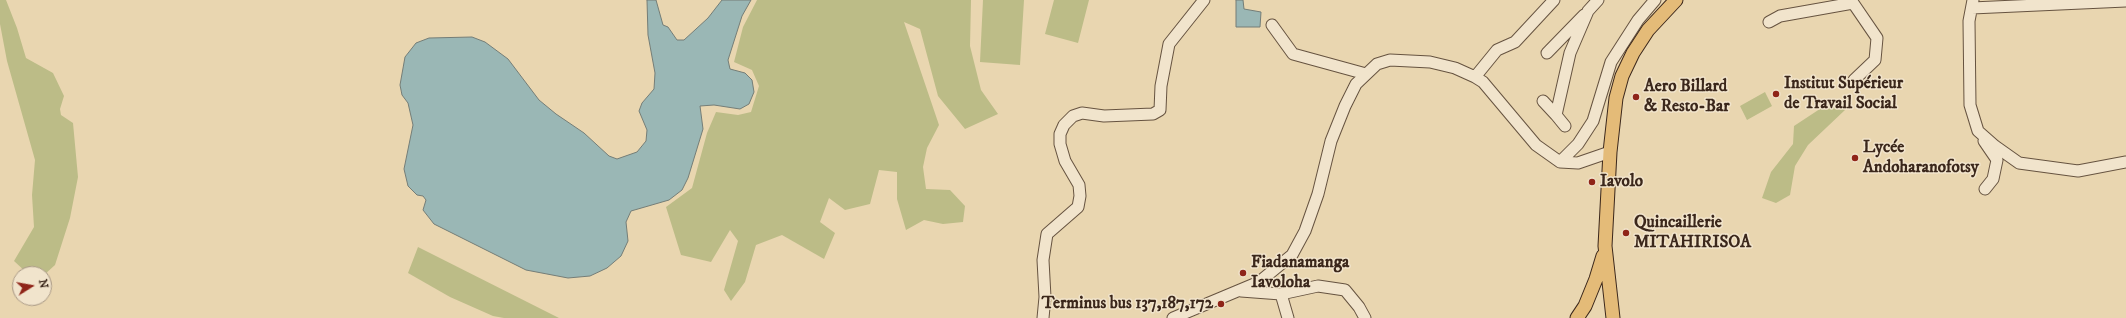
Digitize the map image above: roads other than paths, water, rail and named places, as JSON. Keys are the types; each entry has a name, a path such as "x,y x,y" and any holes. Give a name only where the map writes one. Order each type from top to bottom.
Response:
{"main road":[{"path":"1613,318 1605,246 1610,152 1615,104 1622,76 1633,52 1648,30 1676,0"},
{"path":"1577,318 1585,306 1596,279 1605,246"}],"street":[{"path":"1043,318 1045,297 1043,260 1046,234 1078,207 1080,196 1079,185 1065,161 1060,144 1060,134 1064,124 1073,116 1082,112 1104,116 1153,114 1160,110 1161,86 1169,44 1204,0"},
{"path":"1475,77 1497,50 1515,42 1554,0"},
{"path":"1547,53 1598,0"},
{"path":"1560,162 1578,144 1593,121 1611,62 1638,20 1655,0"},
{"path":"1769,22 1780,16 1852,1 1877,38 1875,60 1854,80"},
{"path":"1985,189 1993,179 1997,160 1978,131 1970,105 1969,21 1972,4 2126,1"},
{"path":"1556,115 1570,53 1588,11"},
{"path":"1272,25 1293,54 1366,74"},
{"path":"1174,318 1259,282 1292,255 1305,231 1318,194 1331,141 1345,106 1356,84 1377,64 1390,60 1430,62 1455,68 1475,77 1483,82 1536,145 1560,162 1578,163 1610,152"},
{"path":"1543,101 1565,126"},
{"path":"1978,131 1994,146 2019,163 2078,170 2126,162"},
{"path":"1240,290 1282,294 1318,286 1345,290 1359,307 1365,318"},
{"path":"1282,294 1288,318"}],"water":[{"path":"647,0 656,0 663,25 668,27 677,40 684,40 708,18 722,0 751,0 742,16 728,60 730,69 745,73 752,80 754,92 749,104 740,109 714,105 700,106 703,129 688,178 682,190 669,200 631,211 626,222 628,241 621,256 607,268 590,276 568,278 526,270 434,224 423,210 426,200 423,196 417,195 408,186 404,169 413,125 408,103 402,95 400,85 405,57 416,43 429,38 472,37 485,42 508,59 539,100 556,114 584,133 609,156 617,159 637,152 646,141 647,130 639,111 642,103 654,89 655,73 648,35"},
{"path":"1236,0 1243,0 1244,9 1261,12 1260,27 1236,27"}],"place":[{"name":"Institut Supérieur de Travail Social","path":"1776,94"},
{"name":"Aero Billard & Resto-Bar","path":"1636,97"},
{"name":"Lycée Andoharanofotsy","path":"1855,158"},
{"name":"Iavolo","path":"1592,182"},
{"name":"Quincaillerie MITAHIRISOA","path":"1626,233"},
{"name":"Fiadanamanga Iavoloha","path":"1243,273"},
{"name":"Terminus bus 137,187,172","path":"1221,304"}]}
